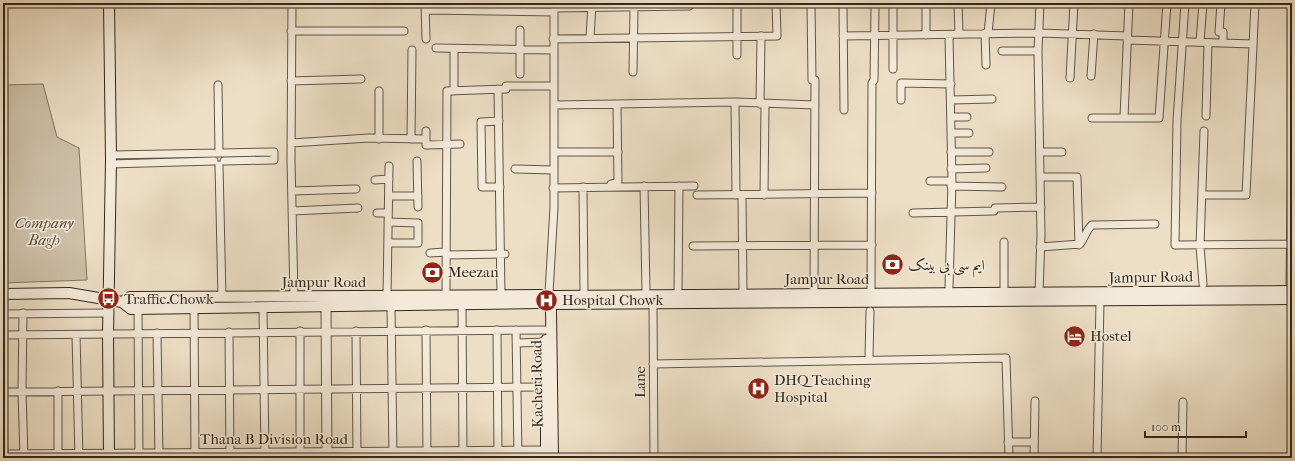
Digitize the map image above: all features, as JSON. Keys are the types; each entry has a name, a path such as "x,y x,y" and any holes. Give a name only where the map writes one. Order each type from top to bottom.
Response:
{"main road":[{"path":"109,3 109,456"},
{"name":"Jampur Road","path":"3,294 69,293 108,301 122,302 130,297 294,296 462,304 548,302 647,295 1004,294 1291,287"},
{"name":"Jampur Road","path":"135,309 326,306 446,296 501,296 548,302 653,305 1292,299"},
{"path":"122,302 135,309"},
{"name":"Kacheri Road","path":"548,302 545,387 548,456"},
{"name":"Kacheri Road","path":"548,302 548,456"}],"street":[{"path":"292,3 291,143 294,296"},
{"path":"737,3 737,56"},
{"path":"554,39 776,36 776,3"},
{"path":"843,3 844,110"},
{"path":"893,3 893,69"},
{"path":"926,3 926,35"},
{"path":"958,3 959,34"},
{"path":"986,65 987,34 991,3"},
{"path":"1040,3 1038,51 1041,208 1040,293"},
{"path":"1070,78 1074,3"},
{"path":"1124,117 1129,3"},
{"path":"1092,118 1159,118 1167,3"},
{"path":"1185,3 1177,121 1175,245 1200,246 1291,244"},
{"path":"1203,3 1206,116"},
{"path":"1221,3 1219,32 1223,32 1223,43"},
{"path":"1202,195 1246,195 1255,3"},
{"path":"811,4 812,80 815,80 814,290"},
{"path":"590,38 592,5"},
{"path":"426,39 425,6 554,8 592,5 634,7 689,6"},
{"path":"633,72 634,7"},
{"path":"548,302 554,188 554,8"},
{"path":"871,289 872,83 874,80 875,8"},
{"path":"520,30 520,74"},
{"path":"291,31 404,31"},
{"path":"844,36 1073,33 1165,41 1252,44"},
{"path":"1091,76 1094,34"},
{"path":"949,35 952,183 950,211 950,287"},
{"path":"761,36 764,194"},
{"path":"436,48 554,50"},
{"path":"454,49 454,91"},
{"path":"411,139 412,50"},
{"path":"1002,51 1038,51"},
{"path":"291,81 361,79"},
{"path":"901,100 901,83 951,84"},
{"path":"218,85 219,153"},
{"path":"446,296 447,91 506,89 506,86 554,86"},
{"path":"498,89 503,254 501,296"},
{"path":"379,91 379,139"},
{"path":"951,100 992,99"},
{"path":"554,105 735,102 815,105"},
{"path":"735,102 739,195 743,245 743,291"},
{"path":"607,187 614,182 618,182 617,105"},
{"path":"951,117 967,117"},
{"path":"499,121 481,122 482,187 500,187"},
{"path":"1203,284 1200,246 1204,131"},
{"path":"951,133 969,133"},
{"path":"291,143 411,139 426,135 426,145 460,144"},
{"path":"1291,287 1292,139"},
{"path":"274,152 274,160 219,162 110,159 219,153 274,152"},
{"path":"554,152 618,152"},
{"path":"951,152 989,152"},
{"path":"1040,152 1062,152"},
{"path":"219,153 224,156 219,162 222,297"},
{"path":"417,161 418,207"},
{"path":"389,166 388,243 393,455"},
{"path":"951,169 986,168"},
{"path":"515,169 554,170"},
{"path":"1040,177 1077,177 1079,245"},
{"path":"375,180 389,179"},
{"path":"930,181 1002,187"},
{"path":"644,186 647,295 653,305"},
{"path":"678,295 679,186"},
{"path":"554,188 694,186"},
{"path":"583,187 584,292"},
{"path":"292,191 356,189"},
{"path":"697,195 872,193"},
{"path":"389,196 418,196"},
{"path":"292,211 358,208"},
{"path":"913,213 994,211 995,208 1041,208"},
{"path":"377,213 388,213"},
{"path":"388,222 418,223 418,243 388,243"},
{"path":"1040,247 1079,245 1084,239 1086,232 1092,225 1155,224"},
{"path":"1004,242 1004,294"},
{"path":"694,246 872,245"},
{"path":"430,253 503,254"},
{"path":"1097,458 1100,301"},
{"path":"462,304 463,455"},
{"name":"Lane","path":"653,305 654,458"},
{"path":"326,306 327,455"},
{"path":"264,307 265,455"},
{"path":"194,308 195,456"},
{"path":"135,309 138,334 139,456"},
{"path":"869,359 870,311"},
{"path":"3,314 108,313"},
{"path":"23,314 22,391 24,456"},
{"path":"3,335 108,335 194,332 391,330 546,330"},
{"path":"426,330 427,455"},
{"path":"496,330 498,454"},
{"path":"516,330 518,454"},
{"path":"300,331 300,455"},
{"path":"356,331 357,455"},
{"path":"229,332 230,455"},
{"path":"157,333 159,456"},
{"path":"76,335 79,456"},
{"path":"517,342 546,342"},
{"path":"653,364 869,359 1006,358 1009,458"},
{"path":"3,392 545,387"},
{"path":"58,391 58,454"},
{"path":"1034,458 1035,401"},
{"path":"1182,458 1183,402"},
{"path":"1008,442 1034,442"},
{"name":"Thana B Division Road","path":"3,455 24,456 58,454 79,456 195,456 518,454 548,456"}],"green space":[{"name":"Company Bagh","path":"43,84 57,137 79,148 87,280 3,283 3,85"}],"place":[{"name":"ایم سی بی بینک","path":"893,265"},
{"name":"Meezan","path":"433,272"},
{"name":"Traffic Chowk","path":"109,299"},
{"name":"Hospital Chowk","path":"547,300"},
{"name":"Hostel","path":"1074,336"},
{"name":"DHQ Teaching Hospital","path":"759,389"}]}
